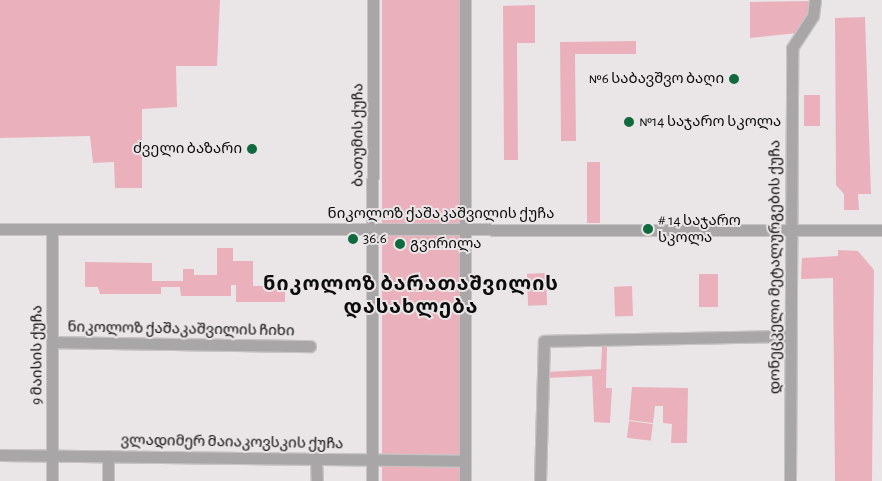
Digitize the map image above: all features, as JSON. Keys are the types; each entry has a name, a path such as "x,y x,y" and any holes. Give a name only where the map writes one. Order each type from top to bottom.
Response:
{"street":[{"name":"ბათუმის ქუჩა","path":"372,481 373,0"},
{"path":"464,481 465,0"},
{"name":"დონეცკელი მეტალურგების ქუჩა","path":"790,481 792,48 813,16 815,0"},
{"name":"ნიკოლოზ ქაშაკაშვილის ქუჩა","path":"0,229 882,230"},
{"name":"9 მაისის ქუჩა","path":"52,229 52,481"},
{"path":"540,481 544,341 790,336"},
{"name":"ნიკოლოზ ქაშაკაშვილის ჩიხი","path":"52,342 310,346"},
{"name":"ვლადიმერ მაიაკოვსკის ქუჩა","path":"0,455 464,461"},
{"path":"108,456 108,481"},
{"path":"316,458 317,481"}],"shaded area":[{"path":"0,0 220,0 217,66 176,66 177,107 142,109 142,188 115,188 114,162 93,163 90,136 0,138"},
{"path":"382,0 459,0 459,481 382,481"},
{"path":"811,1 811,14 797,33 750,38 750,2"},
{"path":"535,5 535,43 517,43 518,160 504,160 503,6"},
{"path":"865,17 871,194 858,194 859,210 844,210 844,194 836,185 835,18"},
{"path":"636,41 636,54 575,54 576,141 561,141 560,42"},
{"path":"804,95 820,95 820,126 804,126"},
{"path":"587,162 600,162 600,223 587,223"},
{"path":"217,248 233,248 233,261 253,261 253,286 285,286 285,302 236,302 236,285 231,285 231,296 181,296 180,287 161,287 161,294 100,294 98,287 85,287 85,262 152,263 152,281 183,281 183,269 194,269 194,275 217,275"},
{"path":"838,250 858,251 874,270 872,481 835,481 833,278 801,279 802,258 838,256"},
{"path":"546,273 547,305 528,306 527,274"},
{"path":"699,274 718,274 718,307 699,307"},
{"path":"632,286 633,316 615,317 614,287"},
{"path":"602,347 607,347 606,388 612,388 610,423 594,422 592,376 547,378 546,372 601,369"},
{"path":"632,387 688,388 687,443 671,443 672,424 663,423 663,406 655,406 653,423 629,420"},
{"path":"629,421 653,424 651,441 627,438"}],"place":[{"name":"№6 საბავშვო ბაღი","path":"734,79"},
{"name":"№14 საჯარო სკოლა","path":"629,122"},
{"name":"ძველი ბაზარი","path":"252,149"},
{"name":"# 14 საჯარო სკოლა","path":"648,229"},
{"name":"36.6","path":"353,239"},
{"name":"გვირილა","path":"400,244"}],"district":[{"name":"ნიკოლოზ ბარათაშვილის დასახლება","path":"411,296"}]}
